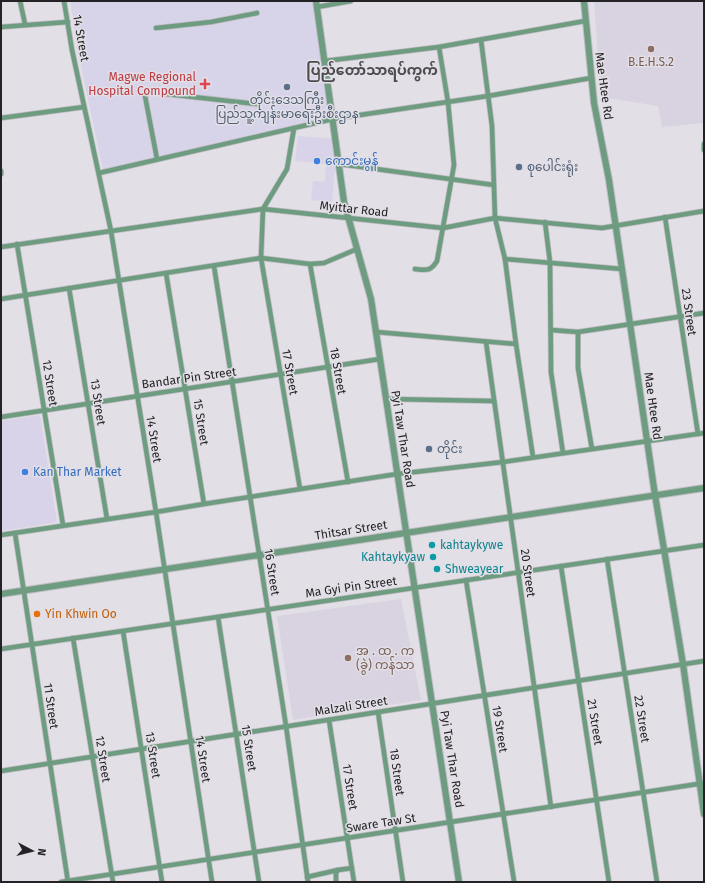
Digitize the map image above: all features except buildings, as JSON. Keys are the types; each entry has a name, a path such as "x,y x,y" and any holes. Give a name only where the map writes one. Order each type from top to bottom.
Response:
{"street":[{"path":"20,1 25,24"},
{"name":"14 Street","path":"64,1 72,50 111,231 165,570 212,882"},
{"path":"316,4 351,1"},
{"name":"Mae Htee Rd","path":"584,1 594,103 610,180 615,226 654,495 702,784 704,814"},
{"name":"Pyi Taw Thar Road","path":"316,4 348,219 371,298 460,882"},
{"path":"156,28 211,22 257,13"},
{"path":"325,61 439,47 585,21"},
{"path":"1,27 25,24 68,22"},
{"path":"481,40 492,126 496,218 505,258 533,457"},
{"path":"415,269 430,270 433,268 437,260 454,165 448,102 439,47"},
{"path":"98,173 333,119 488,96 591,78"},
{"path":"157,159 145,96 148,92 257,104"},
{"path":"1,118 84,107"},
{"path":"263,209 287,169 294,128"},
{"path":"704,144 704,150"},
{"path":"339,164 452,178 494,185"},
{"name":"Myittar Road","path":"1,247 263,209 443,228 496,218 602,228 704,210"},
{"name":"17 Street","path":"263,209 261,258 300,489"},
{"name":"23 Street","path":"665,217 698,434"},
{"path":"545,222 550,262 551,372 563,453"},
{"name":"12 Street","path":"17,244 63,525"},
{"path":"1,299 261,258 310,264 324,263 357,249"},
{"path":"505,258 622,269"},
{"name":"18 Street","path":"310,264 348,482"},
{"name":"16 Street","path":"214,266 286,726 307,879"},
{"name":"15 Street","path":"166,273 204,504"},
{"name":"13 Street","path":"68,288 107,519"},
{"path":"551,330 578,332 704,313"},
{"path":"376,332 516,344"},
{"path":"578,332 578,368 592,449"},
{"name":"20 Street","path":"486,342 551,807"},
{"name":"Bandar Pin Street","path":"1,416 380,360"},
{"path":"386,399 494,401"},
{"path":"1,535 397,474 503,462 647,440 704,433"},
{"name":"Thitsar Street","path":"1,594 704,488"},
{"name":"11 Street","path":"15,532 68,882"},
{"name":"Ma Gyi Pin Street","path":"1,650 32,644 704,545"},
{"name":"22 Street","path":"607,559 657,882"},
{"name":"21 Street","path":"561,566 609,882"},
{"name":"19 Street","path":"466,580 514,881"},
{"name":"15 Street","path":"218,617 259,882"},
{"name":"13 Street","path":"123,631 162,882"},
{"name":"12 Street","path":"74,638 113,882"},
{"name":"Malzali Street","path":"1,771 704,661"},
{"name":"18 Street","path":"378,712 403,882"},
{"name":"17 Street","path":"329,720 354,882"},
{"name":"Sware Taw St","path":"61,882 702,784"},
{"path":"307,879 338,870 352,868"},
{"path":"336,882 336,873 338,870"}],"shaded area":[{"name":"Magwe Regional Hospital Compound","path":"70,1 312,1 330,117 103,170 78,51"},
{"name":"B.E.H.S.2","path":"594,1 704,1 704,123 662,127 658,106 601,97"},
{"path":"298,136 337,139 332,202 311,200 313,181 325,182 326,164 295,161"},
{"name":"Kan Thar Market","path":"40,415 57,522 1,531 1,421"},
{"name":"အ . ထ . က (ခွဲ) ကန်သာ","path":"401,599 421,700 293,720 277,616"}],"place":[{"name":"B.E.H.S.2","path":"651,49"},
{"name":"Magwe Regional Hospital Compound","path":"205,84"},
{"name":"တိုင်းဒေသကြီး ပြည်သူ့ကျန်းမာရေးဦးစီးဌာန","path":"287,87"},
{"name":"ကောင်းမွန်","path":"317,161"},
{"name":"စုပေါင်းရုံး","path":"519,167"},
{"name":"တိုင်း","path":"429,449"},
{"name":"Kan Thar Market","path":"25,472"},
{"name":"kahtaykywe","path":"432,545"},
{"name":"Kahtaykyaw","path":"433,557"},
{"name":"Shweayear","path":"437,569"},
{"name":"Yin Khwin Oo","path":"37,614"},
{"name":"အ . ထ . က (ခွဲ) ကန်သာ","path":"348,658"}],"district":[{"name":"ပြည်တော်သာရပ်ကွက်","path":"372,70"}]}
